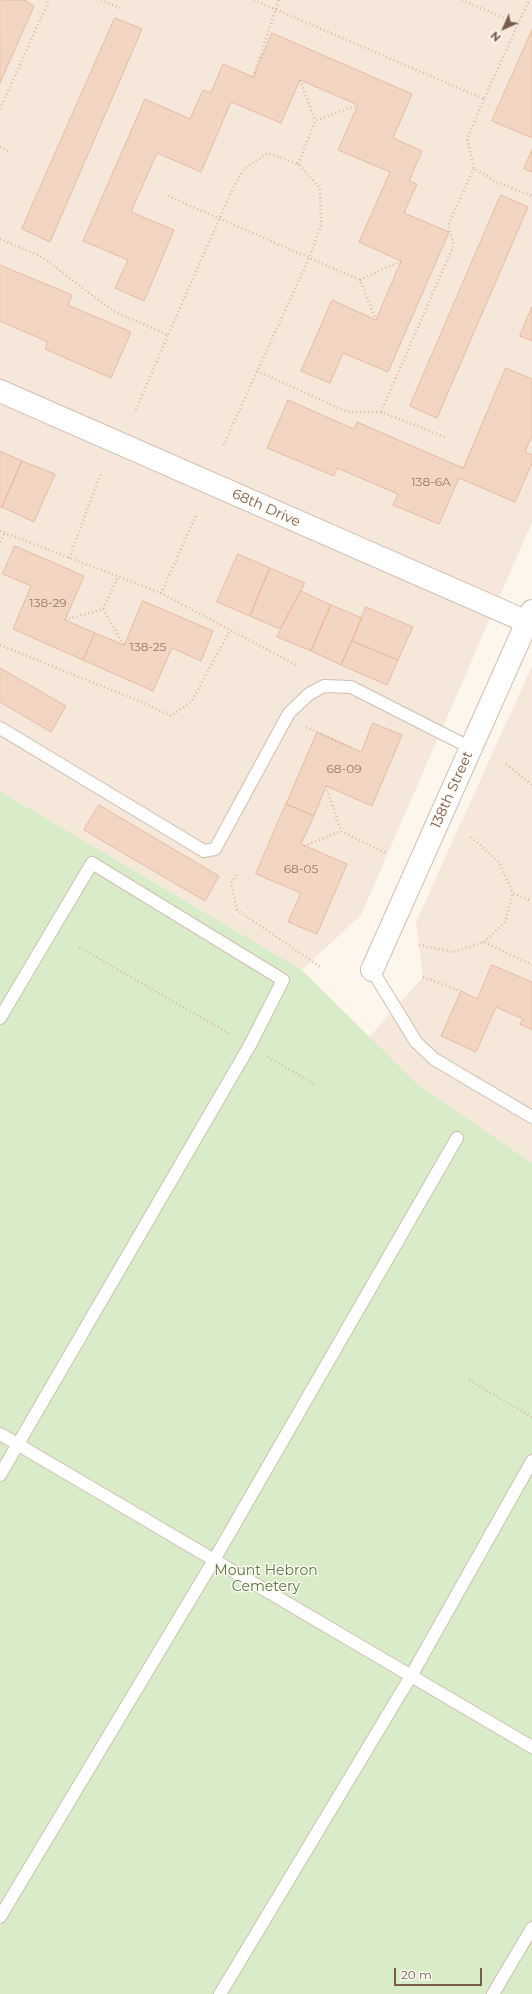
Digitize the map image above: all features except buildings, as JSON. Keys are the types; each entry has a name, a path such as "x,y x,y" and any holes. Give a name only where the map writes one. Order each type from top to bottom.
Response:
{"street":[{"name":"68th Drive","path":"0,391 530,619"},
{"name":"138th Street","path":"372,970 530,619"}],"lane":[{"path":"0,728 204,851 215,849 289,713 309,694 324,686 351,687 471,748"},
{"path":"0,1018 92,863 283,980 250,1045 19,1445 0,1475"},
{"path":"372,970 416,1042 434,1059 532,1116"},
{"path":"0,1917 214,1560 457,1138"},
{"path":"0,1434 532,1747"},
{"path":"220,1994 411,1676 532,1461"},
{"path":"493,1994 532,1928"}],"path":[{"path":"0,109 49,0"},
{"path":"101,0 120,8"},
{"path":"254,0 484,99"},
{"path":"253,77 279,0"},
{"path":"462,0 518,24"},
{"path":"381,412 454,245 448,225 474,168 467,139 529,0"},
{"path":"298,164 315,121 300,80"},
{"path":"315,121 358,105"},
{"path":"0,147 9,151"},
{"path":"136,410 219,218 244,169 268,153 298,164 320,188 321,225 309,258 222,448"},
{"path":"474,168 496,182 532,196"},
{"path":"168,196 360,280 376,320"},
{"path":"0,239 42,257 113,310 168,335"},
{"path":"360,280 402,261"},
{"path":"257,371 348,412 381,412 445,437"},
{"path":"69,558 101,473"},
{"path":"161,593 196,516"},
{"path":"0,531 161,593 296,665"},
{"path":"0,542 4,532"},
{"path":"65,620 103,609 118,577"},
{"path":"103,609 124,645"},
{"path":"0,645 139,701 171,716 192,700 230,630"},
{"path":"306,722 305,727 352,748"},
{"path":"506,764 532,785"},
{"path":"326,786 341,831 387,854"},
{"path":"304,846 341,831"},
{"path":"419,945 453,952 484,942 505,922 513,893 499,862 471,837"},
{"path":"236,874 231,884 237,910 322,968"},
{"path":"513,893 532,901"},
{"path":"484,942 532,965"},
{"path":"79,947 250,1045 314,1084"},
{"path":"423,977 461,991"},
{"path":"469,1380 532,1417"}],"shaded area":[{"path":"0,0 532,0 532,522 361,915 302,970 0,791"},
{"path":"532,666 532,1163 416,1083 369,1037 423,977 416,922"}],"green space":[{"name":"Mount Hebron Cemetery","path":"0,791 302,970 416,1083 532,1163 532,1994 0,1994"}]}
